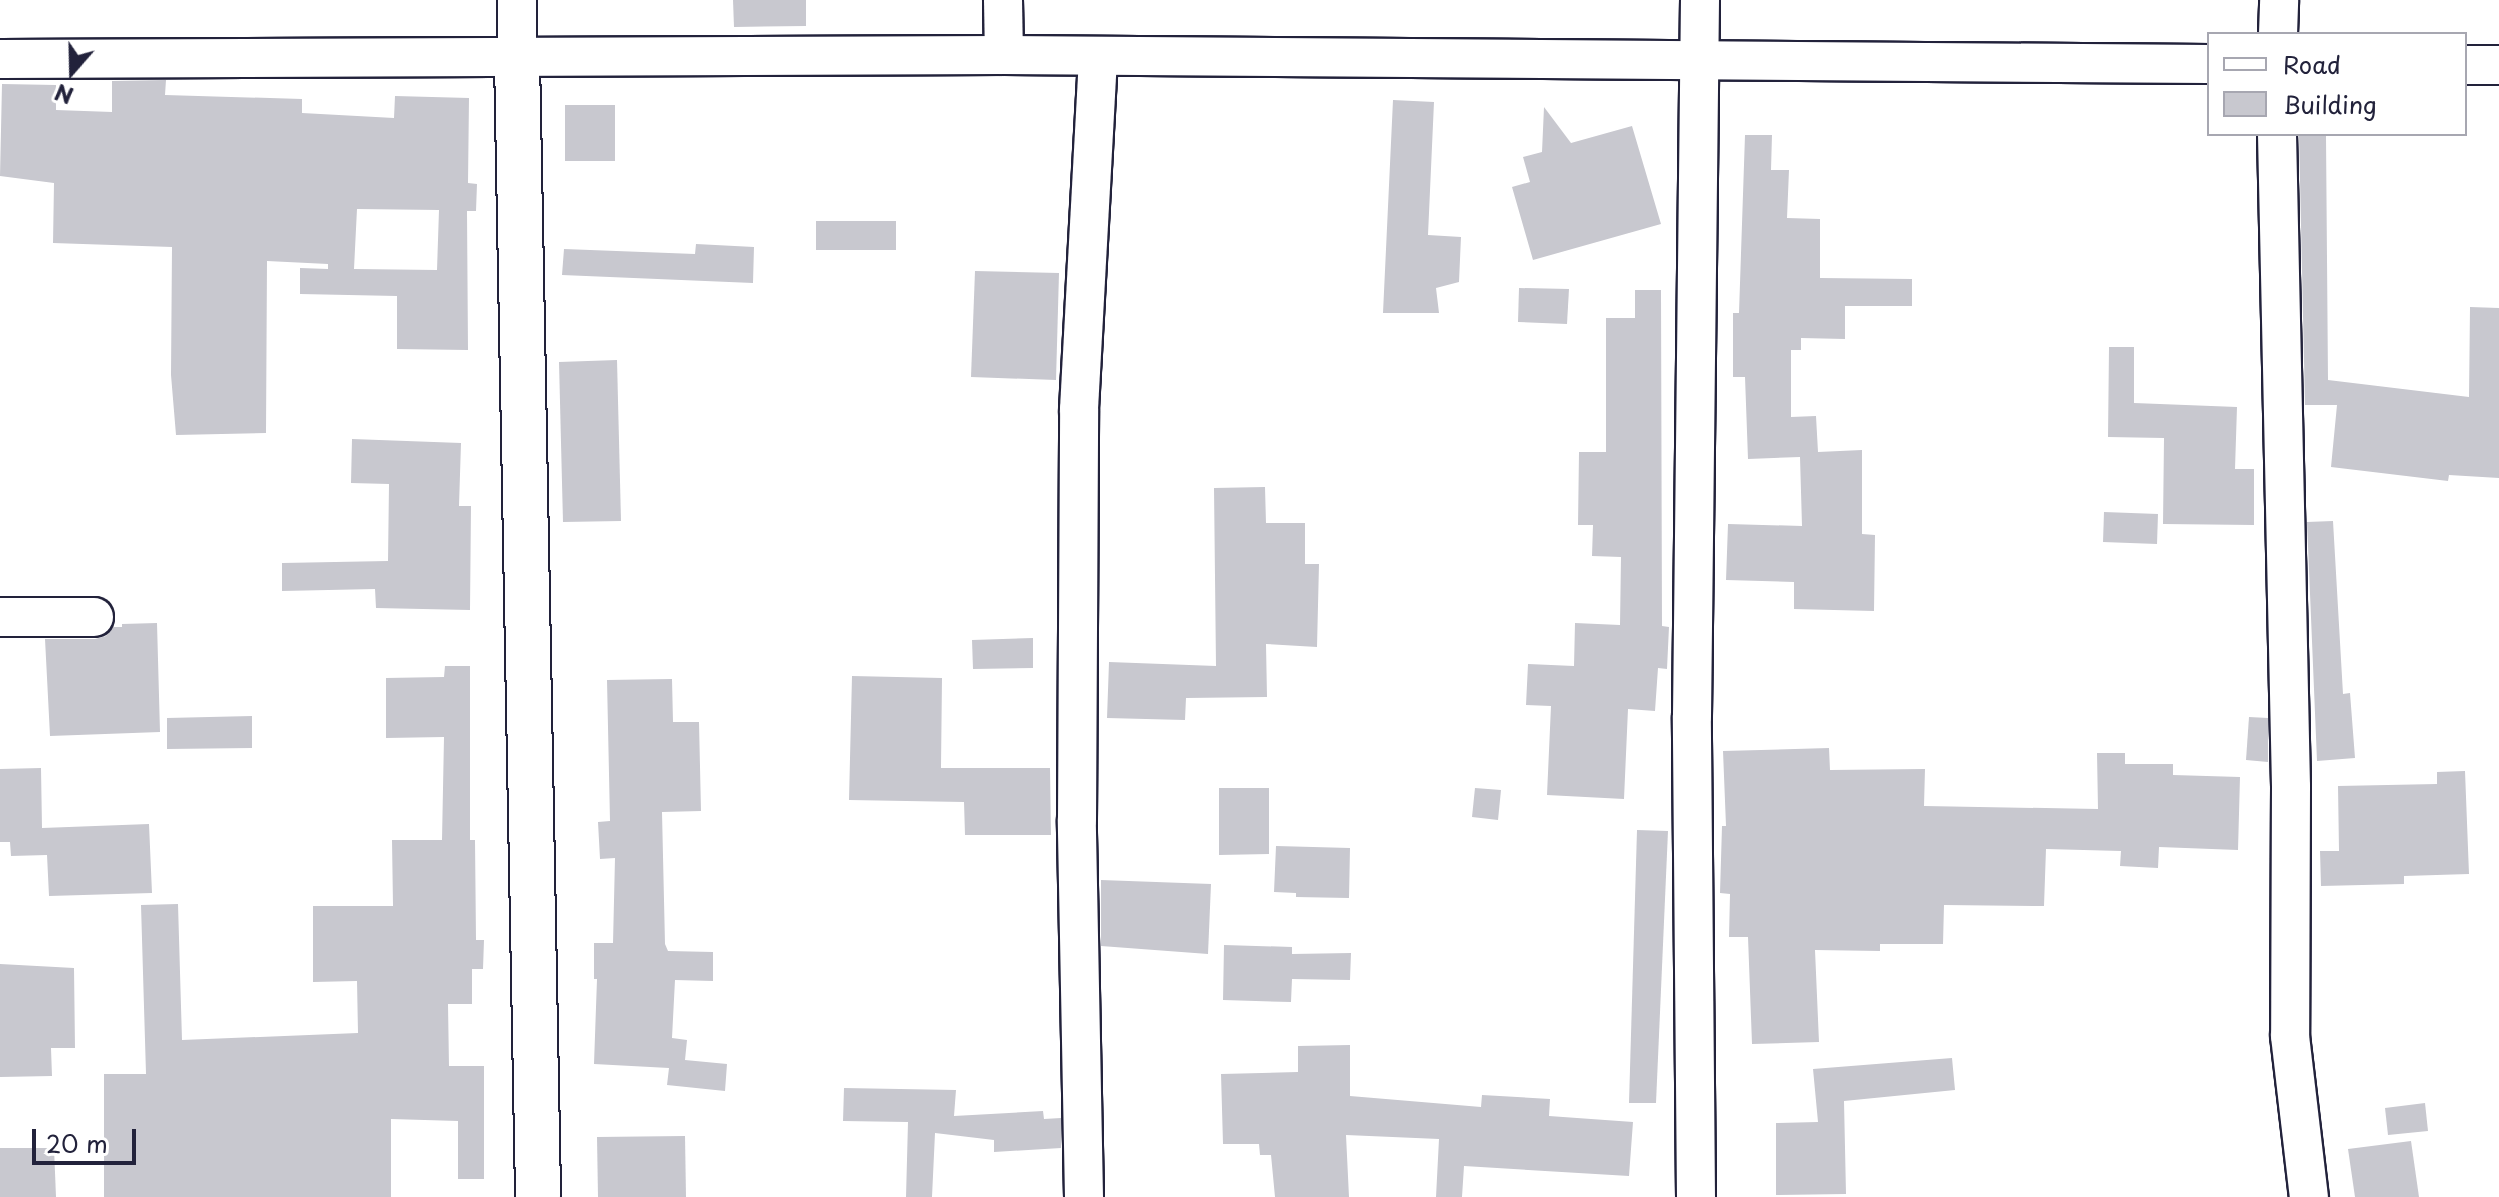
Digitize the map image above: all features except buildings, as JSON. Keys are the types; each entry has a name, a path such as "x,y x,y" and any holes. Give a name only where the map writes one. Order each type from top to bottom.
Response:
{"main road":[{"path":"517,58 538,1197"}],"street":[{"path":"517,0 517,58"},
{"path":"1003,0 1004,55"},
{"path":"1696,1197 1692,716 1702,62 1700,0"},
{"path":"2278,32 2279,0"},
{"path":"0,59 1004,55 2207,64"},
{"path":"1084,1197 1077,820 1079,409 1098,58"},
{"path":"2467,65 2499,65"},
{"path":"2277,136 2291,787 2290,1036 2309,1197"},
{"path":"0,617 94,617"}]}
